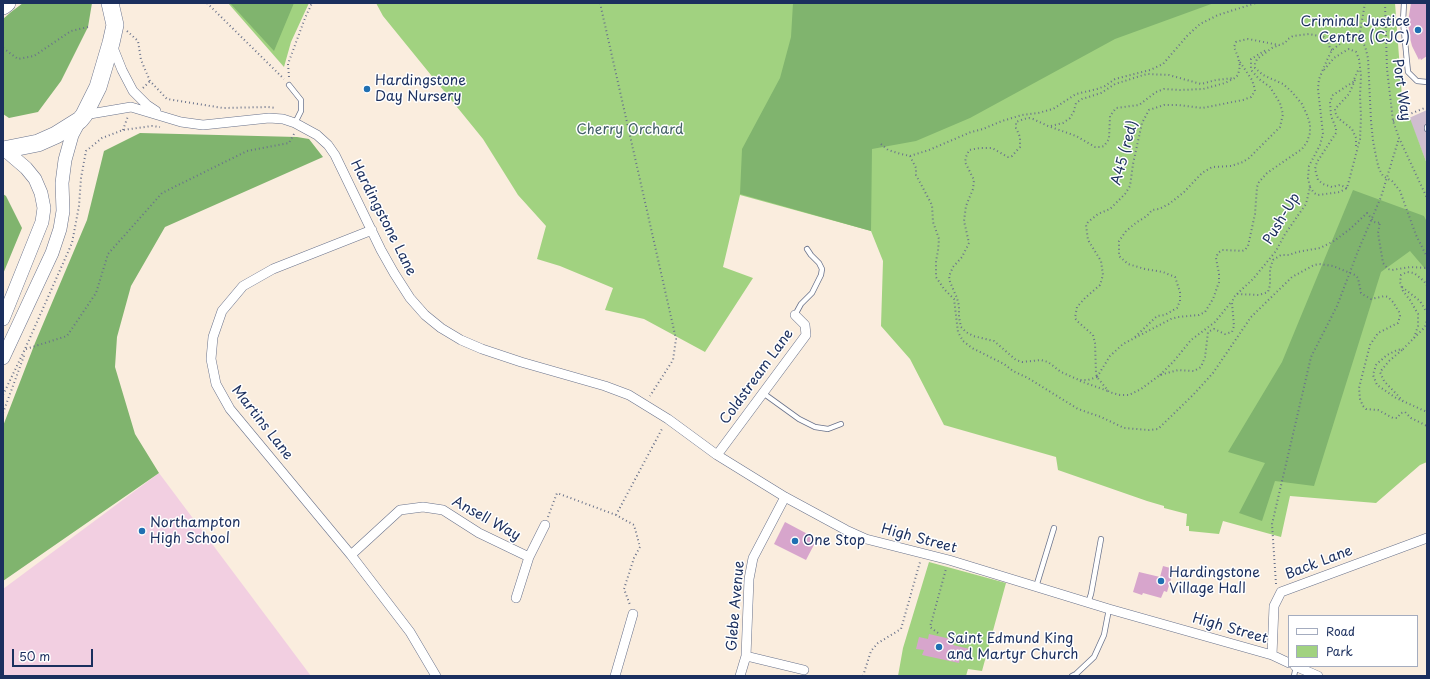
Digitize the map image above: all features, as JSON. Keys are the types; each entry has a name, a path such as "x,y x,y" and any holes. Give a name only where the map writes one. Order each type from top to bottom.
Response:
{"highway":[{"path":"3,6 7,3"},
{"path":"110,3 120,27"},
{"path":"4,150 38,143 56,135 82,117 98,87 111,44 120,27 124,3"}],"main road":[{"path":"3,358 52,253 60,229 63,211 62,183 65,160 72,135 82,117"},
{"path":"3,319 42,222 44,208 41,193 35,179 26,168 4,150"}],"street":[{"name":"Hardingstone Lane","path":"111,44 122,70 134,91 147,105 162,115"},
{"name":"Hardingstone Lane","path":"82,117 131,107 162,115 181,122 204,125 269,118 283,119 295,127 317,135 328,145 335,155 394,273 410,298 425,315 441,328 461,340 482,349 571,376"},
{"name":"Martins Lane","path":"372,230 273,270 243,286 222,311 213,337 211,359 216,384 230,409 351,555 410,632 436,676"},
{"name":"Coldstream Lane","path":"717,455 806,335 805,325 795,315"},
{"name":"High Street","path":"571,376 629,395 668,419 717,455 785,497 846,530 866,539 949,560 1088,603 1272,655 1288,663"},
{"name":"Glebe Avenue","path":"740,676 746,656 749,579 753,558 785,497"},
{"name":"Ansell Way","path":"351,555 400,510 423,507 443,510 479,533 529,557"},
{"name":"Ansell Way","path":"516,598 529,557 545,525"},
{"name":"Back Lane","path":"1272,655 1274,606 1281,592 1427,538"},
{"path":"615,676 633,614"},
{"path":"746,656 804,670"},
{"path":"1298,667 1318,676"}],"lane":[{"path":"1404,3 1403,21 1406,66 1408,72 1417,81 1427,82"},
{"path":"289,84 301,100 300,111 295,127"},
{"path":"795,315 801,304 812,293 821,275 822,269 819,263 807,249"},
{"path":"763,393 800,419 815,427 828,429 841,424"},
{"path":"1036,587 1054,528"},
{"path":"1088,603 1101,539"},
{"path":"1072,676 1094,657 1104,636 1109,609"}],"path":[{"path":"207,3 289,84"},
{"path":"289,84 288,64 312,3"},
{"path":"600,3 676,339 673,360 651,394"},
{"path":"881,144 888,150 910,156 1002,121 1022,115 1053,109 1076,94 1105,86 1115,79 1150,70 1163,64 1187,36 1200,24 1218,15 1256,3"},
{"path":"1365,3 1359,38 1365,46 1368,58 1373,141 1379,169 1383,176 1392,181 1400,192 1416,235 1427,256"},
{"name":"Port Way","path":"1385,3 1387,69 1393,121 1427,198"},
{"path":"3,48 18,59 34,56 71,31 88,27"},
{"path":"120,27 138,41 141,60 150,81 167,99 224,108 268,106 300,111"},
{"path":"1233,300 1234,330 1225,334 1215,329 1210,330 1207,336 1205,357 1201,367 1194,371 1178,370 1160,375 1129,395 1120,395 1109,392 1079,380 1061,372 1045,361 1022,362 1016,360 994,341 976,337 966,332 960,322 957,298 949,280 953,267 962,257 969,243 964,221 966,203 973,189 974,180 965,162 968,151 970,149 992,148 1008,157 1012,156 1020,147 1020,137 1016,124 1018,121 1033,118 1048,126 1076,136 1095,147 1104,146 1110,139 1110,116 1116,108 1139,105 1156,92 1164,89 1203,89 1225,83 1235,78 1238,73 1240,62 1234,49 1236,42 1238,41 1248,39 1279,44 1285,43 1293,36 1309,34 1324,37 1332,50"},
{"path":"1321,74 1332,50 1349,39 1359,38"},
{"path":"1079,380 1088,380 1097,377 1110,356 1123,344 1171,319 1199,315 1205,312 1213,299 1219,282 1216,256 1222,250 1242,251 1248,246 1255,214 1257,187 1259,182 1266,173 1302,149 1307,142 1310,133 1308,115 1302,104 1291,91 1283,84 1263,75 1255,68 1257,59 1279,44"},
{"path":"1133,339 1157,316 1166,315 1177,308 1180,301 1180,292 1174,277 1166,273 1128,264 1119,256 1119,242 1126,231 1147,216 1152,210 1169,204 1184,192 1202,173 1212,167 1225,167 1243,162 1250,158 1280,127 1283,114 1280,103 1270,87 1258,79 1251,67 1251,59 1272,48"},
{"path":"1310,187 1314,193 1318,195 1340,192 1347,188 1360,139 1360,66 1356,52 1349,49 1334,58 1321,74"},
{"name":"A45 (red)","path":"1097,377 1095,368 1094,338 1090,331 1080,324 1075,318 1078,307 1085,298 1100,285 1103,275 1101,260 1088,240 1086,225 1098,214 1110,209 1125,194 1130,186 1142,123 1149,110 1167,105 1200,108 1249,98 1254,93 1255,89 1252,80 1240,62"},
{"path":"1356,150 1356,138 1352,129 1338,118 1335,112 1349,94 1360,66"},
{"path":"1048,126 1055,126 1070,118 1076,103 1082,99 1101,93 1116,84 1142,76 1169,74 1201,84 1216,80 1235,78"},
{"name":"Push-Up","path":"1160,375 1191,340 1215,322 1237,294 1253,279 1276,251 1285,234 1306,204 1310,187 1308,178 1309,166 1320,145 1323,134 1318,89 1321,74"},
{"path":"1347,188 1340,185 1332,187 1323,184 1318,180 1315,169 1317,162 1336,133 1336,128 1331,116 1330,102 1333,95 1347,87 1355,79"},
{"path":"1393,121 1427,107"},
{"path":"26,349 67,336 96,293 108,254 162,193 247,151 289,144 295,127"},
{"path":"1277,589 1272,524 1299,402 1311,357 1337,306 1372,220 1388,178 1400,138"},
{"path":"910,156 916,168 916,175 932,205 933,222 939,239 936,261 936,277 944,289 954,299 958,332 963,341 972,348 1028,378 1067,404 1089,414 1101,417 1124,428 1149,430 1158,429 1175,414 1213,373 1251,317 1292,277 1314,265 1319,264 1333,266 1350,272 1358,278 1361,292 1364,296 1371,299 1385,296 1388,297 1393,302 1400,316 1398,323 1378,332 1370,345 1359,388 1360,399 1363,406 1366,410 1378,410 1393,418 1396,418 1401,413 1405,412 1411,418 1427,426"},
{"path":"1237,294 1259,295 1268,292 1270,285 1271,264 1278,256 1316,248 1334,241 1350,229 1367,213 1372,220 1378,223 1380,222 1378,233 1383,263 1388,269 1392,270 1410,267 1427,268"},
{"path":"1414,338 1418,326 1418,314 1401,286 1400,277 1407,272 1417,274 1427,286"},
{"path":"1401,286 1420,301 1427,313"},
{"path":"1406,404 1384,381 1380,374 1389,361 1425,327 1427,320"},
{"path":"3,395 31,335 3,413"},
{"path":"1403,349 1397,350 1384,358 1376,365 1373,375 1377,385 1406,404 1427,412"},
{"path":"1097,377 1109,392"},
{"path":"616,516 668,419"},
{"path":"545,525 557,493 616,516 634,525 640,547 634,558 624,589 633,614"},
{"path":"863,676 871,651 878,643 901,629 922,553"},
{"path":"938,633 930,627 949,560"}],"shaded area":[{"path":"1427,110 1427,164 1409,118"},
{"name":"Northampton High School","path":"159,473 311,676 3,676 3,589"}],"green space":[{"path":"23,3 92,3 88,27 61,81 38,112 9,118 3,114 3,19"},
{"path":"228,3 309,3 291,42 284,67"},
{"path":"230,3 294,3 274,51"},
{"name":"Cherry Orchard","path":"376,3 1395,3 1402,97 1427,164 1427,462 1420,465 1376,503 1290,496 1281,537 1223,521 1219,534 1189,531 1189,526 1186,526 1187,514 1164,508 1164,506 1058,470 1056,457 944,425 910,359 881,326 883,261 871,231 740,195 723,267 753,278 705,352 644,319 605,310 613,288 560,266 537,259 546,226 518,195 483,139 383,16"},
{"path":"793,3 1214,3 1115,39 970,118 916,141 872,149 871,231 740,194 742,149 780,78 791,37"},
{"path":"140,133 297,137 309,139 323,157 165,227 131,286 117,337 115,367 135,434 159,473 3,581 3,426 35,343 87,220 104,151"},
{"path":"1353,190 1424,216 1427,222 1427,271 1410,251 1381,272 1314,486 1275,481 1262,521 1239,513 1265,463 1228,452 1282,362"},
{"path":"3,194 6,196 22,228 3,274"},
{"path":"929,562 1006,583 982,671 968,669 966,676 898,676 903,648"}],"building":[{"name":"Criminal Justice Centre (CJC)","path":"1411,3 1427,3 1427,56 1421,60 1420,58 1419,60 1412,46 1410,38 1408,22"},
{"name":"One Stop","path":"785,522 817,539 806,560 774,544"},
{"name":"Hardingstone Village Hall","path":"1163,566 1174,569 1167,592 1164,591 1161,598 1133,592 1139,572 1160,577"},
{"name":"Saint Edmund King and Martyr Church","path":"929,634 955,640 953,645 970,649 967,659 960,658 959,663 922,655 924,650 916,649 919,637 928,639"}],"place":[{"name":"Criminal Justice Centre (CJC)","path":"1418,30"},
{"name":"Hardingstone Day Nursery","path":"367,89"},
{"name":"Northampton High School","path":"142,531"},
{"name":"One Stop","path":"795,541"},
{"name":"Hardingstone Village Hall","path":"1161,581"},
{"name":"Saint Edmund King and Martyr Church","path":"939,647"}]}
